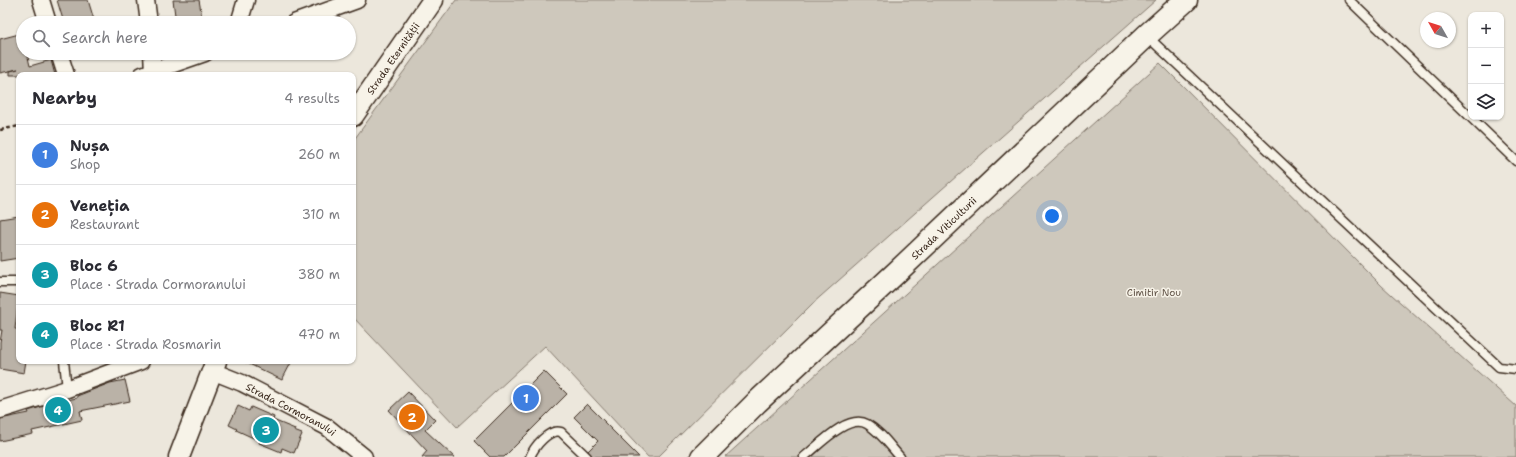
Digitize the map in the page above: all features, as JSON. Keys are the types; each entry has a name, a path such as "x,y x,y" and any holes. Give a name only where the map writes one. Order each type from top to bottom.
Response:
{"main road":[{"name":"Strada Viticulturii","path":"702,457 756,402 898,271 1186,0"}],"street":[{"path":"41,0 46,16"},
{"path":"146,0 148,16"},
{"path":"241,16 246,0"},
{"path":"313,16 358,0"},
{"name":"Strada Eternității","path":"356,112 433,0"},
{"path":"61,60 65,72"},
{"path":"148,72 151,60"},
{"path":"151,72 184,60"},
{"path":"0,410 67,389 133,364"},
{"path":"179,457 214,366"},
{"name":"Strada Cormoranului","path":"214,366 242,383 327,427 364,457"}],"lane":[{"path":"1349,0 1516,161"},
{"path":"1146,36 1499,367 1516,369"},
{"path":"0,282 16,282"},
{"path":"64,364 67,389"},
{"path":"804,457 836,430 852,422 866,423 879,433 900,457"},
{"path":"530,457 532,451 538,444 550,434 558,431 561,432 587,457"}],"path":[{"path":"0,130 16,127"}],"green space":[{"path":"456,0 1156,0 812,304 658,457 648,457 545,346 457,427 356,320 356,137"},
{"name":"Cimitir Nou","path":"1160,63 1382,286 1516,406 1516,457 725,457"}],"building":[{"path":"57,0 88,0 93,16 62,16"},
{"path":"173,0 199,0 202,16 175,16"},
{"path":"16,35 16,60 29,60 30,66 51,60 54,72 16,72 16,75 10,75 10,71 18,69 0,73 0,39"},
{"path":"16,216 16,258 0,261 0,219"},
{"path":"0,293 16,296 16,364 26,364 24,373 0,369 0,342 2,330 0,330"},
{"path":"249,364 290,364 282,380"},
{"path":"544,371 567,394 504,457 490,457 474,441"},
{"path":"125,380 130,401 80,411 82,420 32,431 33,434 0,441 0,419 29,413 28,411 57,402 77,398 77,396 110,383"},
{"path":"408,392 435,420 425,430 454,457 422,457 427,451 389,410"},
{"path":"587,404 639,457 592,457 588,451 598,441 574,417"},
{"path":"238,406 249,411 251,407 274,417 273,420 295,429 294,431 302,434 294,453 282,448 281,452 259,443 260,441 236,430 237,429 229,425"}],"place":[{"name":"Nușa","path":"526,398"},
{"name":"Bloc R1","path":"58,410"},
{"name":"Veneția","path":"412,417"},
{"name":"Bloc 6","path":"266,430"}]}
